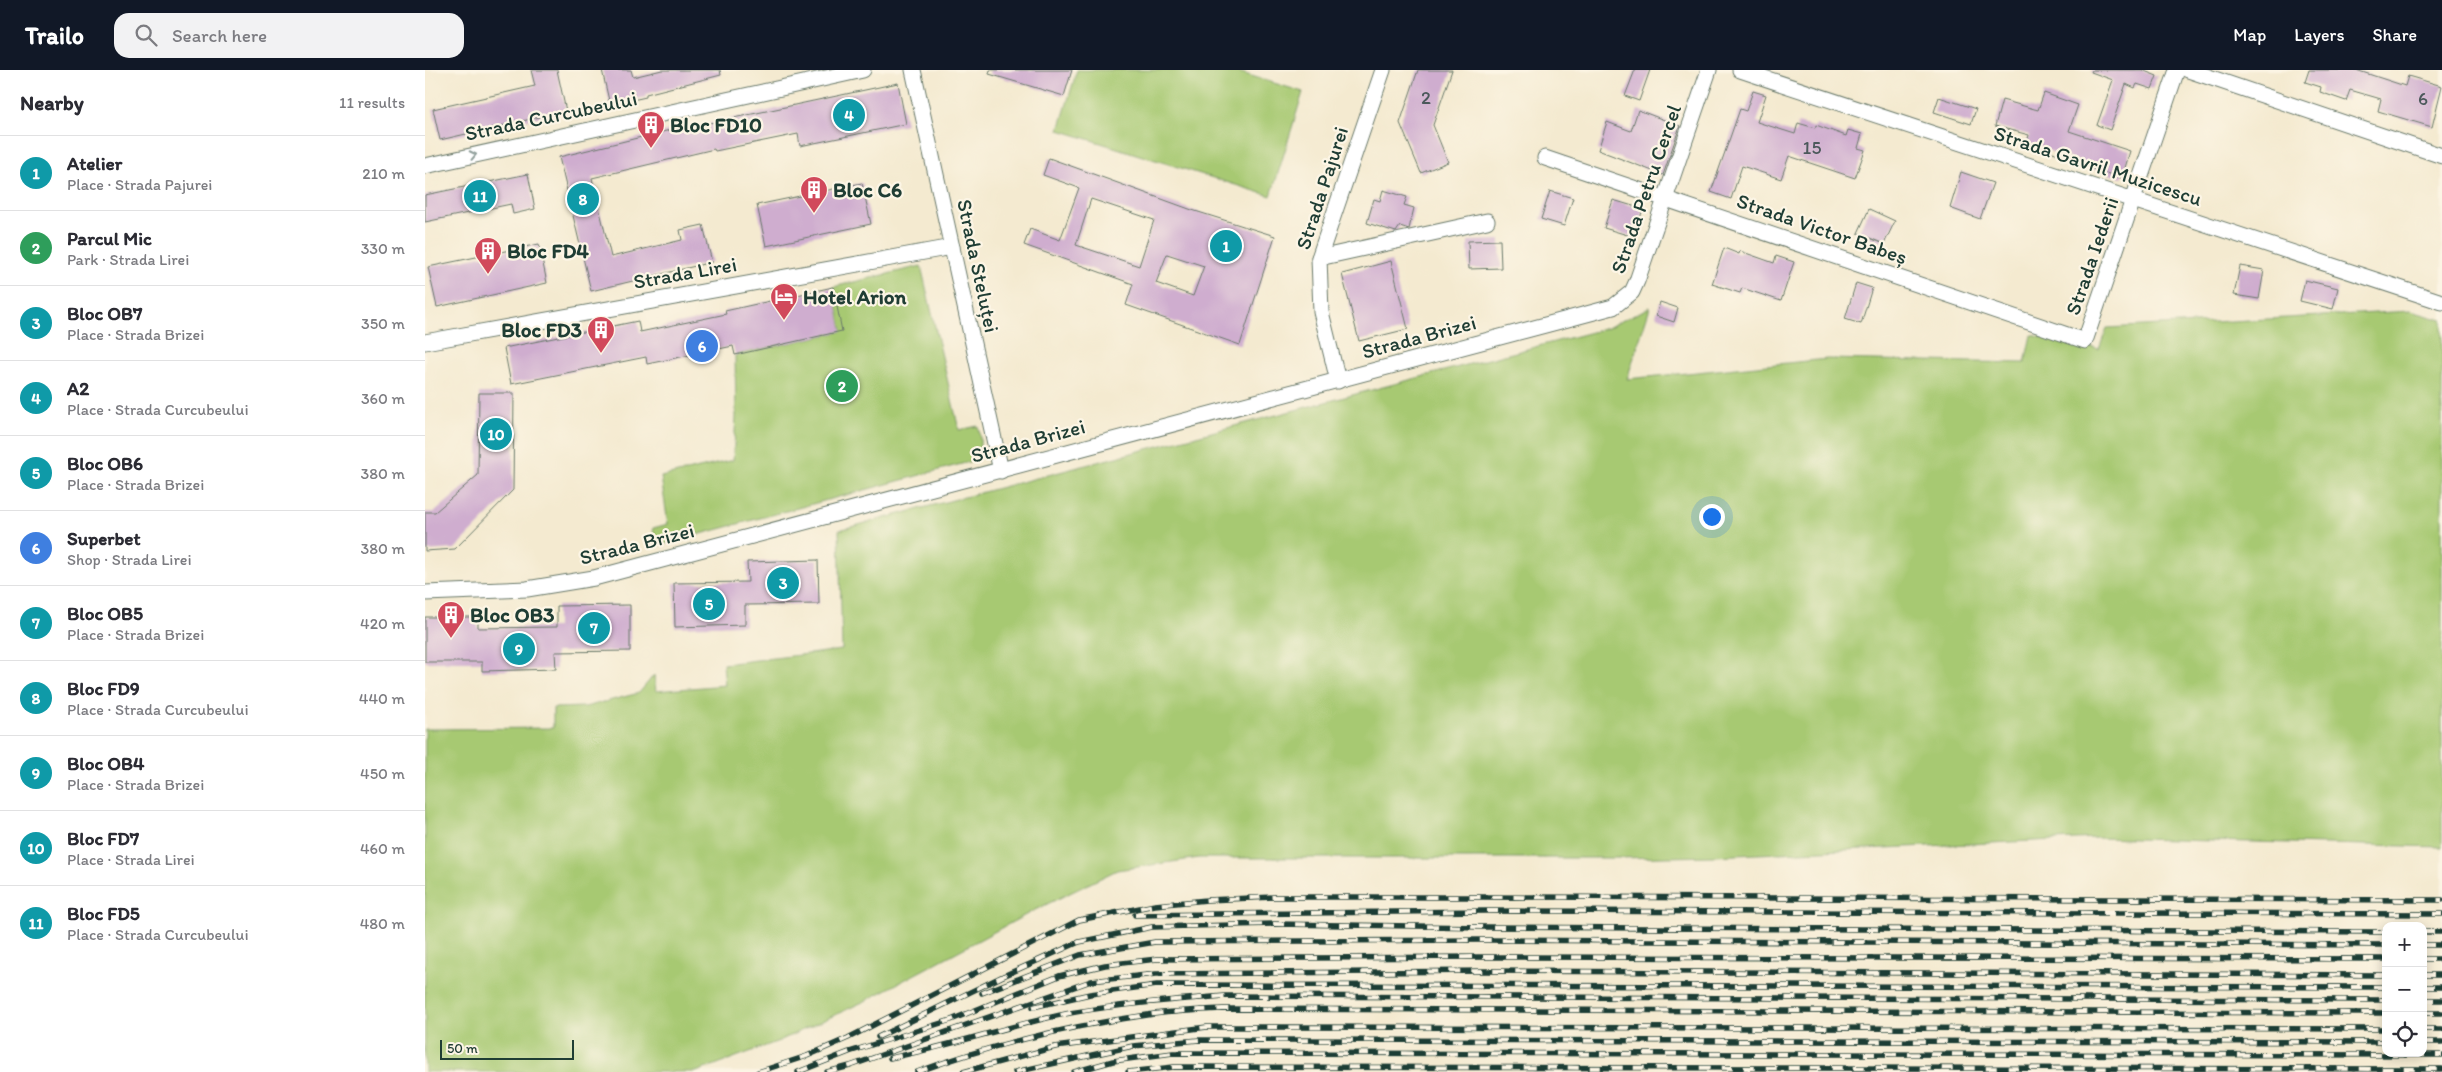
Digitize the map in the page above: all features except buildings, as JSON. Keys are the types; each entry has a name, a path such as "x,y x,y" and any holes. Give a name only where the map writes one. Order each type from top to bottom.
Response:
{"street":[{"name":"Strada Curcubeului","path":"425,166 863,70"},
{"name":"Strada Steluței","path":"913,70 1001,471"},
{"name":"Strada Pajurei","path":"1338,381 1321,312 1319,258 1383,70"},
{"name":"Strada Petru Cercel","path":"1632,292 1667,199 1709,70"},
{"name":"Strada Gavril Muzicescu","path":"1741,70 2442,302"},
{"name":"Strada Iederii","path":"2085,341 2177,70"},
{"path":"2188,70 2442,156"},
{"name":"Strada Victor Babeș","path":"1545,158 2085,341"},
{"path":"1319,258 1487,221"},
{"name":"Strada Lirei","path":"425,342 952,247"},
{"name":"Strada Brizei","path":"425,593 527,589 593,578 1599,312 1613,307 1632,292"}],"green space":[{"path":"1077,70 1232,70 1303,92 1271,196 1059,130"},
{"path":"921,266 959,430 978,426 980,446 974,458 969,462 656,546 653,528 668,524 661,477 733,460 736,417 735,355 842,331 833,287"},
{"path":"1650,307 1627,379 1827,359 2025,363 2031,335 2099,349 2107,328 2411,311 2442,320 2442,847 2097,838 1715,856 1616,858 1199,858 1117,870 1035,910 865,1001 779,1041 696,1072 425,1072 425,729 553,728 553,708 585,707 639,693 654,675 656,691 725,685 723,664 842,650 839,530 1607,328"}],"railway":[{"path":"758,1072 807,1056 848,1038 1079,920 1155,905 1207,900 1274,897 2442,900"},
{"path":"1135,915 1486,911 2442,914"},
{"path":"878,1037 1001,977 1079,942 1152,927 1274,924 2382,932"},
{"path":"2427,932 2442,932"},
{"path":"982,993 1080,955 1155,942 1484,940 2382,945"},
{"path":"2427,945 2442,945"},
{"path":"798,1072 849,1052 951,1020 1059,976 1105,965 1157,959 1485,957 2382,959"},
{"path":"2427,959 2442,959"},
{"path":"827,1072 850,1066 1091,981 1156,974 1486,971 2382,975"},
{"path":"2427,975 2442,975"},
{"path":"1033,1007 1090,994 1157,985 2382,987"},
{"path":"2427,987 2442,987"},
{"path":"890,1058 1070,1013 1128,1005 1225,996 2382,1000"},
{"path":"2427,1000 2442,1000"},
{"path":"917,1072 1004,1044 1064,1030 1154,1014 1223,1009 2382,1013"},
{"path":"2427,1013 2442,1013"},
{"path":"963,1072 1055,1047 1207,1027 2382,1029"},
{"path":"2427,1029 2442,1029"},
{"path":"1015,1072 1133,1046 1199,1040 2382,1042"},
{"path":"2427,1042 2442,1042"},
{"path":"1074,1072 1113,1061 1173,1053 2442,1055"},
{"path":"1128,1072 1174,1067 2442,1069"}],"place":[{"name":"A2","path":"849,115"},
{"name":"Bloc FD10","path":"651,149"},
{"name":"Bloc FD5","path":"480,196"},
{"name":"Bloc FD9","path":"583,199"},
{"name":"Bloc C6","path":"814,214"},
{"name":"Atelier","path":"1226,246"},
{"name":"Bloc FD4","path":"488,275"},
{"name":"Hotel Arion","path":"784,321"},
{"name":"Superbet","path":"702,346"},
{"name":"Bloc FD3","path":"601,354"},
{"name":"Parcul Mic","path":"842,386"},
{"name":"Bloc FD7","path":"496,434"},
{"name":"Bloc OB7","path":"783,583"},
{"name":"Bloc OB6","path":"709,604"},
{"name":"Bloc OB5","path":"594,628"},
{"name":"Bloc OB3","path":"451,639"},
{"name":"Bloc OB4","path":"519,649"}]}
